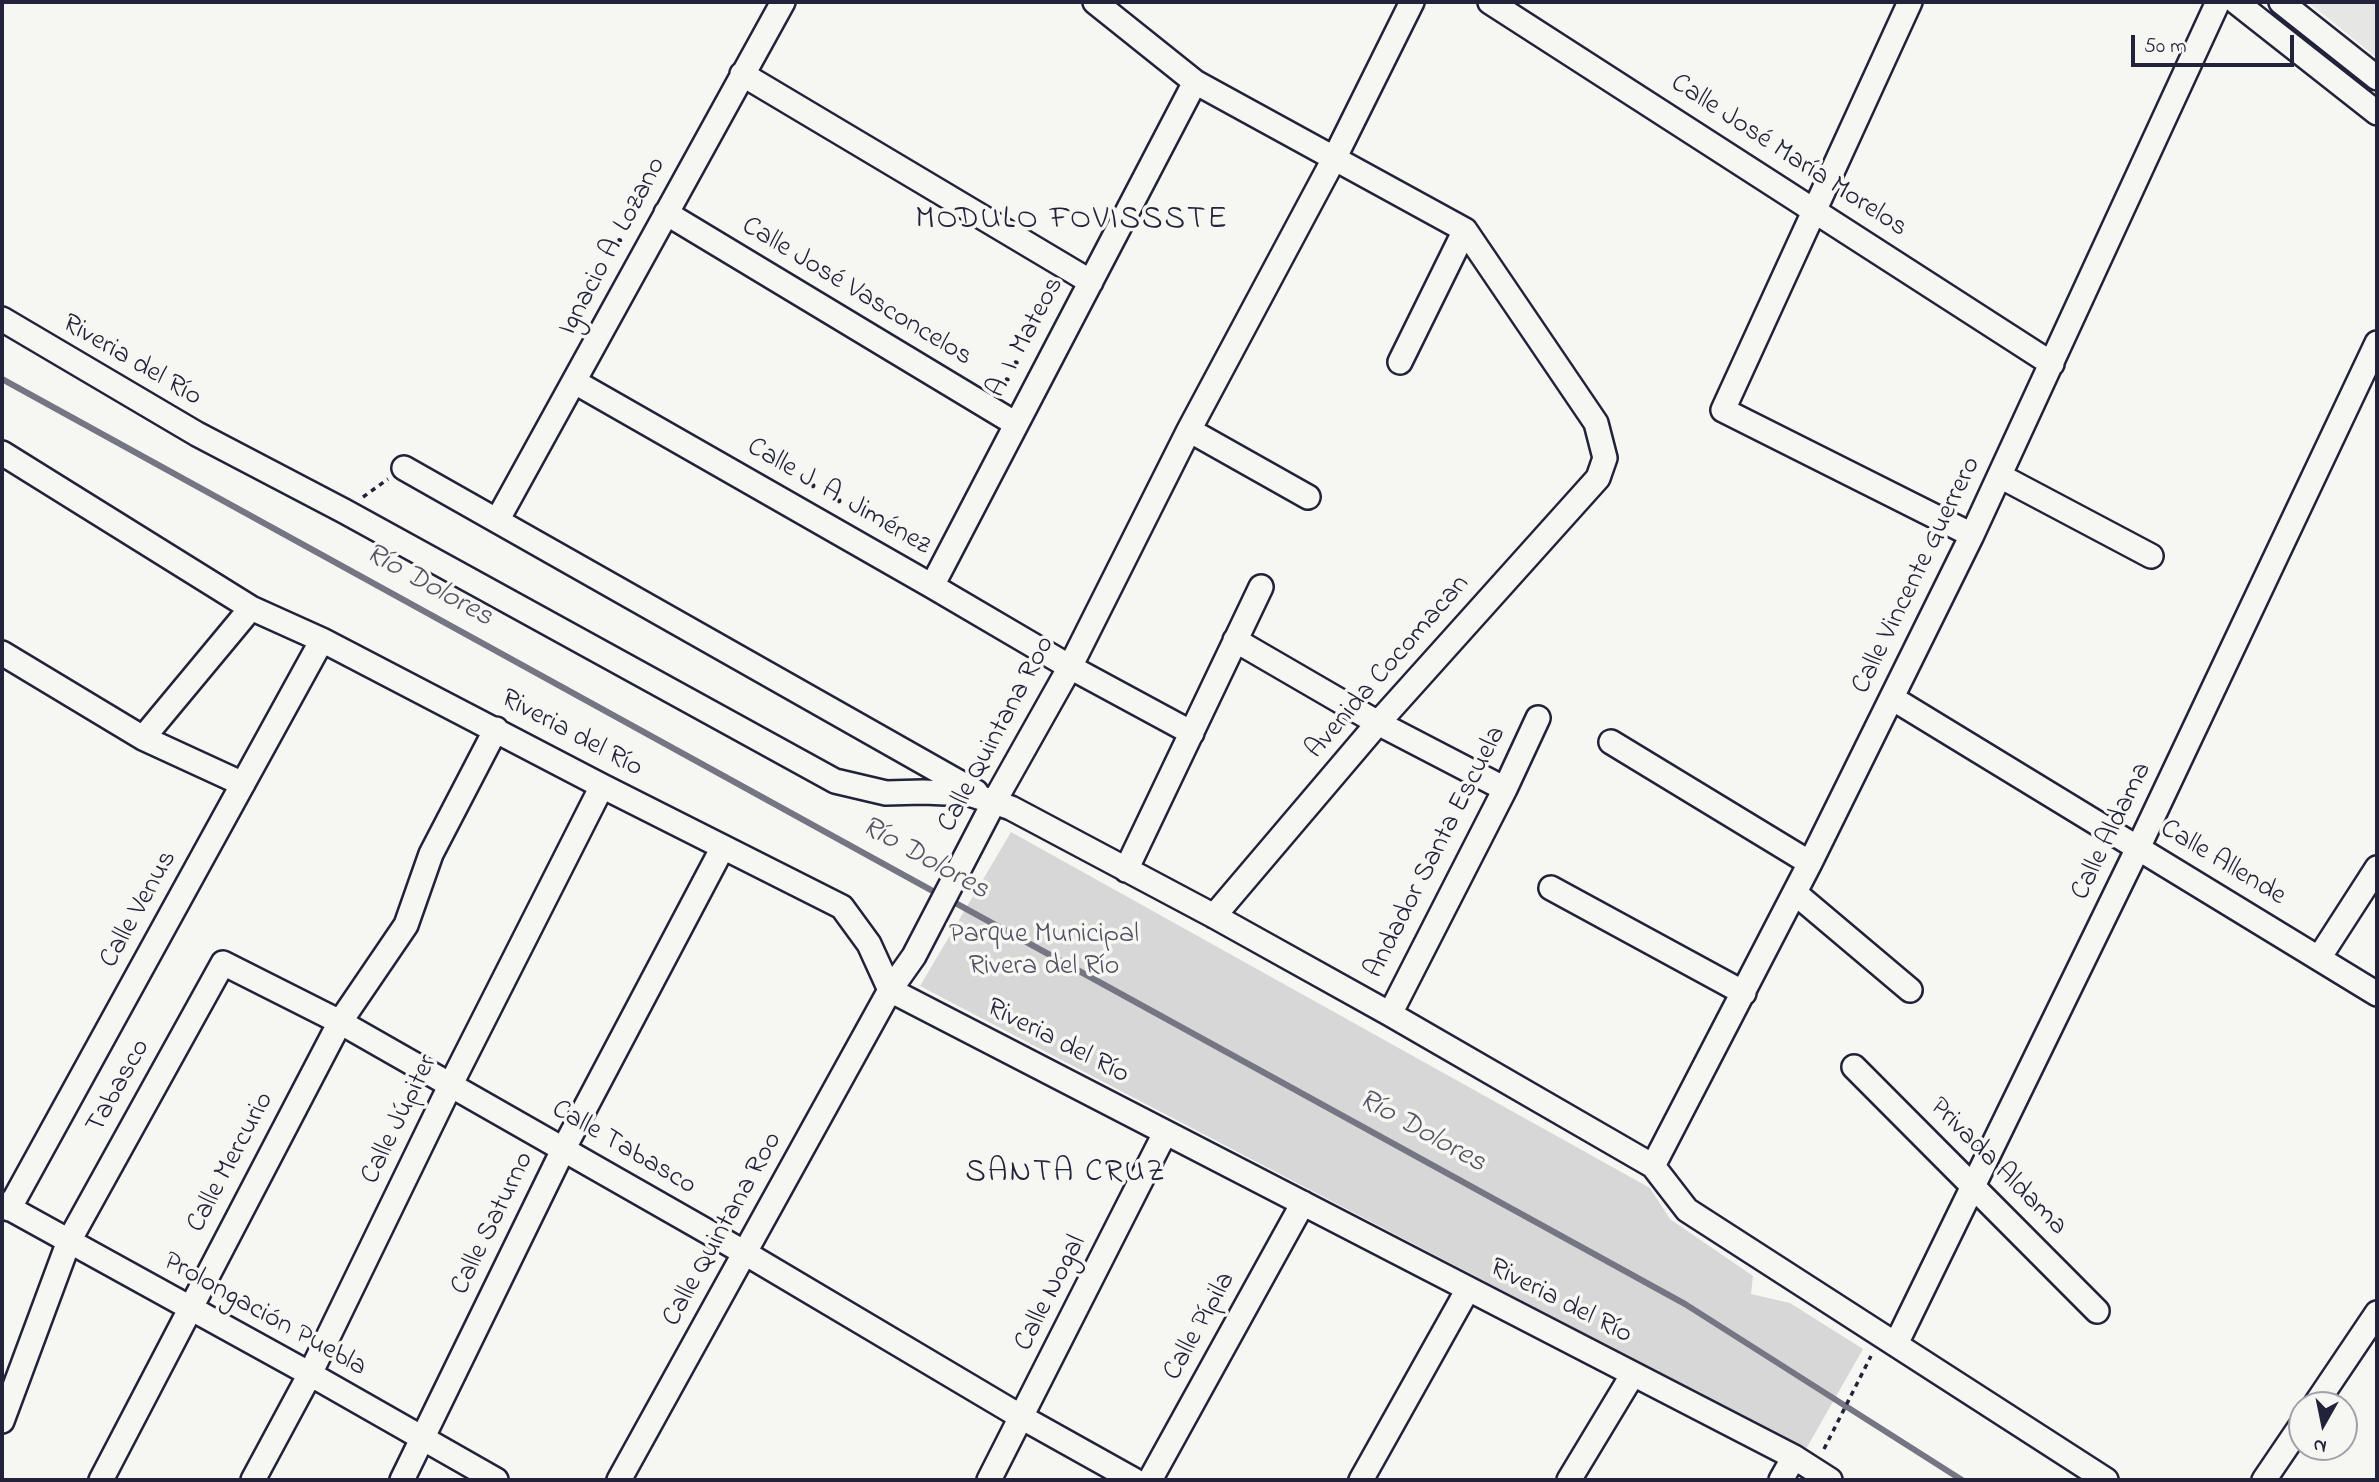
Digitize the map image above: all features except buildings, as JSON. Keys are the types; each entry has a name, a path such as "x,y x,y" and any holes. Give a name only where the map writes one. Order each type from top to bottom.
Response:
{"street":[{"name":"Ignacio A. Lozano","path":"498,520 782,2"},
{"path":"1095,2 1195,82 1465,230 1400,362"},
{"name":"Calle Quintana Roo","path":"620,1480 890,990 914,956 994,802 1070,667 1189,430 1335,157 1412,2"},
{"name":"Calle José María Morelos","path":"1490,2 2052,364"},
{"path":"1910,2 1723,410 1972,536"},
{"name":"Calle Vincente Guerrero","path":"1653,1166 1795,893 1972,536 2218,2"},
{"path":"2236,2 2377,113"},
{"path":"2281,2 2377,78"},
{"path":"742,74 1091,282"},
{"name":"A. I. Mateos","path":"932,586 1195,82"},
{"name":"Calle José Vasconcelos","path":"666,213 1016,424"},
{"name":"Avenida Cocomacan","path":"1214,916 1378,723 1598,478 1605,458 1595,423 1465,230"},
{"name":"Riveria del Río","path":"2,319 197,434 344,510 835,780 886,793 969,794 1011,808 1214,916 1653,1166 1687,1210 2106,1480"},
{"name":"Calle Aldama","path":"1896,1344 2138,848 2377,343"},
{"name":"Calle J. A. Jiménez","path":"575,382 1070,667 1192,733"},
{"path":"1189,430 1308,497"},
{"name":"Riveria del Río","path":"2,453 251,608 322,640 842,907 869,944 890,990 1794,1457 1830,1480"},
{"name":"Riveria del Río","path":"404,468 994,802"},
{"path":"2000,475 2151,556"},
{"path":"1126,870 1261,587"},
{"path":"144,738 251,608"},
{"name":"Calle Venus","path":"6,1207 322,640"},
{"path":"1234,640 1378,723 1505,789"},
{"path":"2,653 144,738 243,785"},
{"name":"Calle Allende","path":"1892,698 2377,994"},
{"name":"Andador Santa Escuela","path":"1390,1014 1505,789 1538,718"},
{"name":"Calle Mercurio","path":"100,1480 340,1023 406,925 431,854 496,729"},
{"path":"1611,742 1810,863"},
{"name":"Calle Júpiter","path":"253,1480 310,1374 450,1086 602,786"},
{"name":"Calle Saturno","path":"402,1480 563,1150 723,847"},
{"path":"2319,958 2377,868"},
{"path":"1551,888 1744,993"},
{"path":"1795,893 1910,990"},
{"name":"Calle Tabasco","path":"223,963 340,1023 745,1253 1023,1418 1134,1480"},
{"name":"Tabasco","path":"2,1420 69,1241 223,963"},
{"name":"Privada Aldama","path":"1854,1068 2097,1311"},
{"name":"Calle Nogal","path":"989,1480 1023,1418 1165,1133"},
{"name":"Calle Pípila","path":"1150,1480 1303,1203"},
{"name":"Prolongación Puebla","path":"6,1207 496,1480"},
{"path":"1361,1480 1468,1289"},
{"path":"2324,1391 2377,1313"},
{"path":"1569,1480 1633,1374"},
{"path":"2264,1480 2288,1445"},
{"path":"1781,1480 1794,1457"}],"path":[{"path":"344,510 404,468"},
{"path":"1825,1447 1871,1356"}],"shaded area":[{"path":"2308,2 2377,2 2377,58"}],"green space":[{"name":"Parque Municipal Rivera del Río","path":"1011,832 1650,1188 1670,1219 1753,1276 1751,1294 1790,1303 1863,1349 1806,1449 920,986"}],"waterway":[{"name":"Río Dolores","path":"2,379 940,895"},
{"name":"Río Dolores","path":"950,900 1685,1304 1962,1480"}],"district":[{"name":"MODULO FOVISSSTE","path":"1072,222"},
{"name":"SANTA CRUZ","path":"1066,1175"}]}
